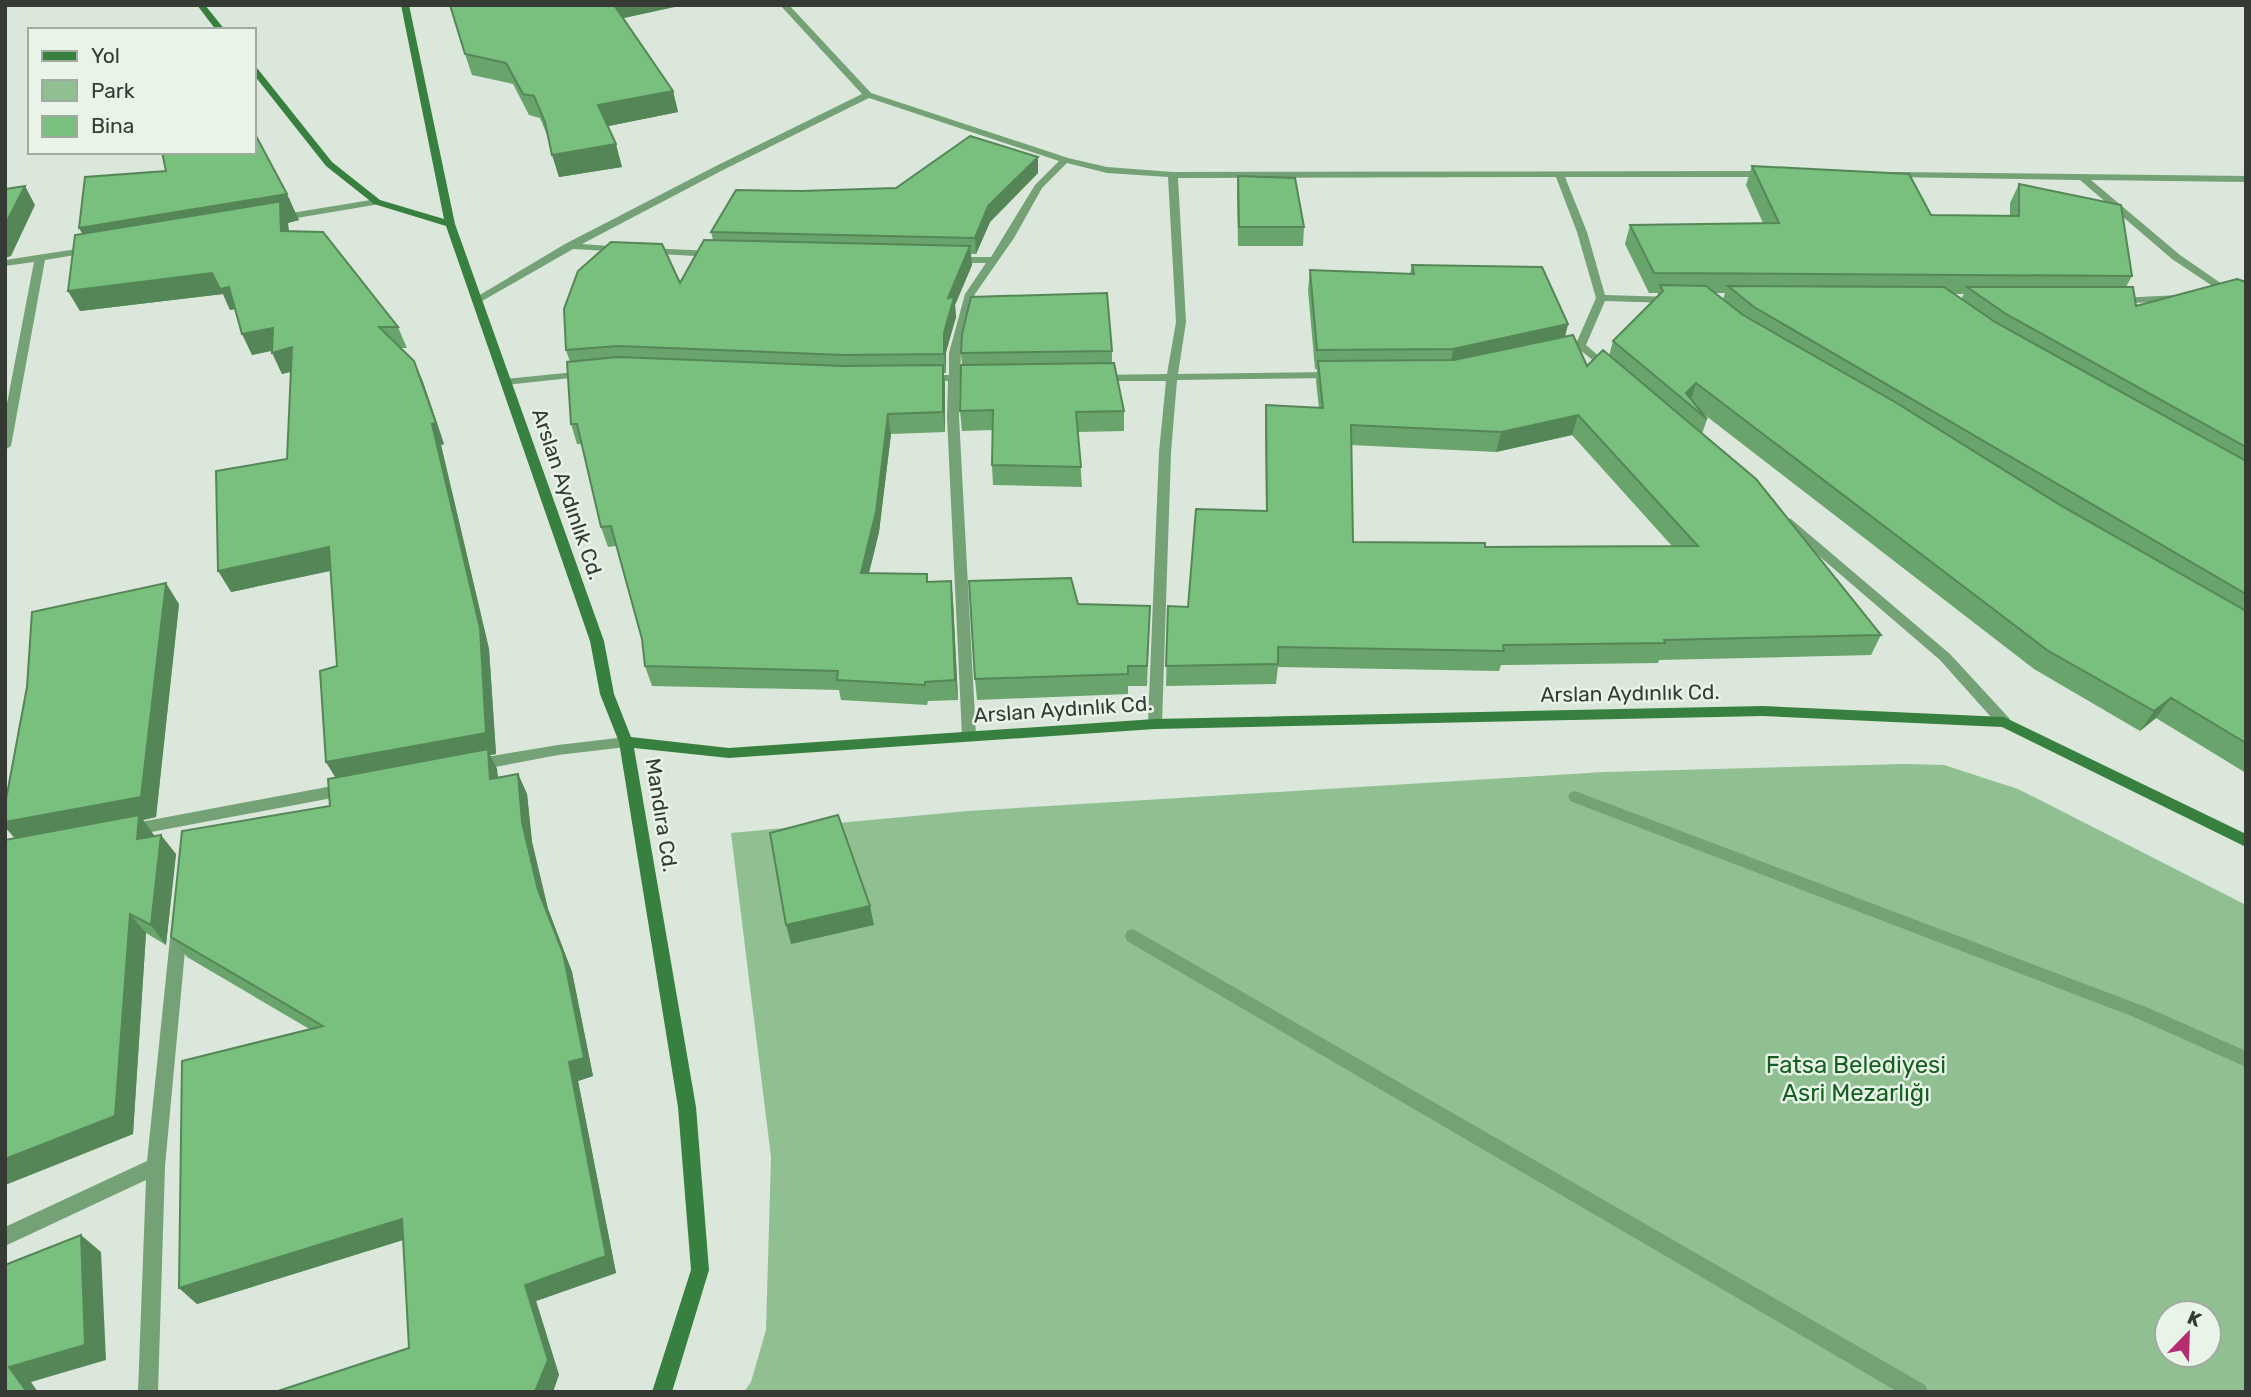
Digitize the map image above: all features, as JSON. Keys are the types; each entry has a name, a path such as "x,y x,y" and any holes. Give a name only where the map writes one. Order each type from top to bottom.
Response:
{"street":[{"path":"201,5 219,28"},
{"path":"405,6 411,5"},
{"path":"783,5 868,95 1065,160 1107,170 1173,176 1784,174"},
{"name":"Arslan Aydınlık Cd.","path":"405,6 450,224 597,641 607,694 626,742 729,752 1155,724 1763,711 2004,722 2246,841"},
{"path":"256,72 330,164 377,202 450,224"},
{"path":"478,299 568,246 713,169 868,95"},
{"path":"969,736 953,416 955,353 970,294 1038,187 1065,160"},
{"path":"1559,174 1582,232 1601,298 1574,348 1622,382"},
{"path":"1879,175 2246,178"},
{"path":"1155,724 1165,452 1172,376 1181,321 1173,176"},
{"path":"2082,177 2176,257 2236,294 2205,295"},
{"path":"269,220 377,202"},
{"path":"568,246 725,254"},
{"path":"5,263 107,247"},
{"path":"5,446 40,258"},
{"path":"942,259 994,260"},
{"path":"2109,301 2191,297"},
{"path":"1601,298 1679,300"},
{"path":"506,382 598,373"},
{"path":"1081,378 1339,375"},
{"path":"915,378 993,378"},
{"path":"1778,515 1945,657 2004,722"},
{"name":"Mandıra Cd.","path":"462,768 558,750 626,742 687,1107 700,1270 662,1392"},
{"path":"110,834 188,826 367,786"},
{"path":"1575,797 2140,1012 2246,1059"},
{"path":"148,1392 156,1166 180,916"},
{"path":"1133,936 1918,1392"},
{"path":"5,1237 156,1166"}],"green space":[{"name":"Fatsa Belediyesi Asri Mezarlığı","path":"1904,764 1944,765 2018,789 2246,905 2246,1392 744,1392 751,1382 766,1330 771,1157 731,833 968,811 1604,772"}],"building":[{"path":"450,5 614,5 673,91 598,105 616,144 552,155 545,122 534,96 523,94 506,63 465,54"},
{"path":"256,136 287,194 79,228 85,177 166,171 162,154 256,154"},
{"path":"970,136 1038,157 988,206 975,238 711,232 736,190 896,188"},
{"path":"1752,166 1909,174 1931,215 2019,216 2019,184 2121,205 2132,276 1654,273 1630,225 1779,223"},
{"path":"1238,176 1295,178 1304,227 1239,227"},
{"path":"25,186 5,225 5,189"},
{"path":"290,200 280,203 281,231 323,232 398,327 379,327 414,361 436,423 432,424 480,628 486,733 326,762 320,671 337,666 329,547 218,571 216,471 287,459 292,347 272,353 273,328 242,334 229,287 220,289 212,273 68,291 75,235"},
{"path":"704,240 970,246 948,298 954,297 944,333 944,354 843,355 618,346 566,350 564,309 578,271 611,242 662,244 680,283"},
{"path":"1412,265 1542,267 1568,324 1453,349 1317,350 1310,270 1414,274"},
{"path":"2237,279 2246,282 2246,447 2006,314 1967,287 2133,287 2136,306"},
{"path":"1660,285 1706,286 1743,315 1895,402 2060,505 2246,611 2246,743 2171,698 2154,711 2047,650 1696,383 1686,393 1707,419 1613,341 1663,291"},
{"path":"1728,286 1944,287 1995,322 2246,461 2246,594 1754,307"},
{"path":"1107,293 1112,351 961,353 962,334 971,297"},
{"path":"1573,335 1587,366 1603,350 1756,479 1881,635 1664,640 1665,643 1503,645 1504,651 1278,647 1278,664 1166,666 1168,606 1188,607 1196,509 1267,511 1266,405 1323,408 1318,361 1454,360","holes":["1578,415 1698,546 1485,547 1485,543 1353,542 1351,425 1501,432"]},
{"path":"618,357 843,366 943,365 943,412 888,414 876,512 861,573 927,574 927,582 951,581 955,680 925,682 925,685 837,680 838,671 645,666 642,639 611,526 601,527 577,424 571,424 567,362"},
{"path":"1114,363 1124,411 1076,412 1081,467 992,465 993,410 960,411 961,365"},
{"path":"1071,578 1078,604 1150,606 1147,666 1128,666 1128,674 975,679 969,581"},
{"path":"166,583 141,797 5,822 5,805 27,687 32,612"},
{"path":"488,749 490,779 518,774 522,822 538,890 563,953 584,1058 569,1062 606,1256 525,1285 548,1360 535,1392 275,1392 409,1348 402,1219 179,1288 182,1061 323,1026 171,937 182,831 330,806 328,779"},
{"path":"139,815 137,839 161,835 151,925 130,914 115,1116 5,1159 5,840"},
{"path":"838,815 870,906 786,925 770,833"},
{"path":"81,1235 85,1345 9,1367 27,1392 5,1392 5,1265"}]}
